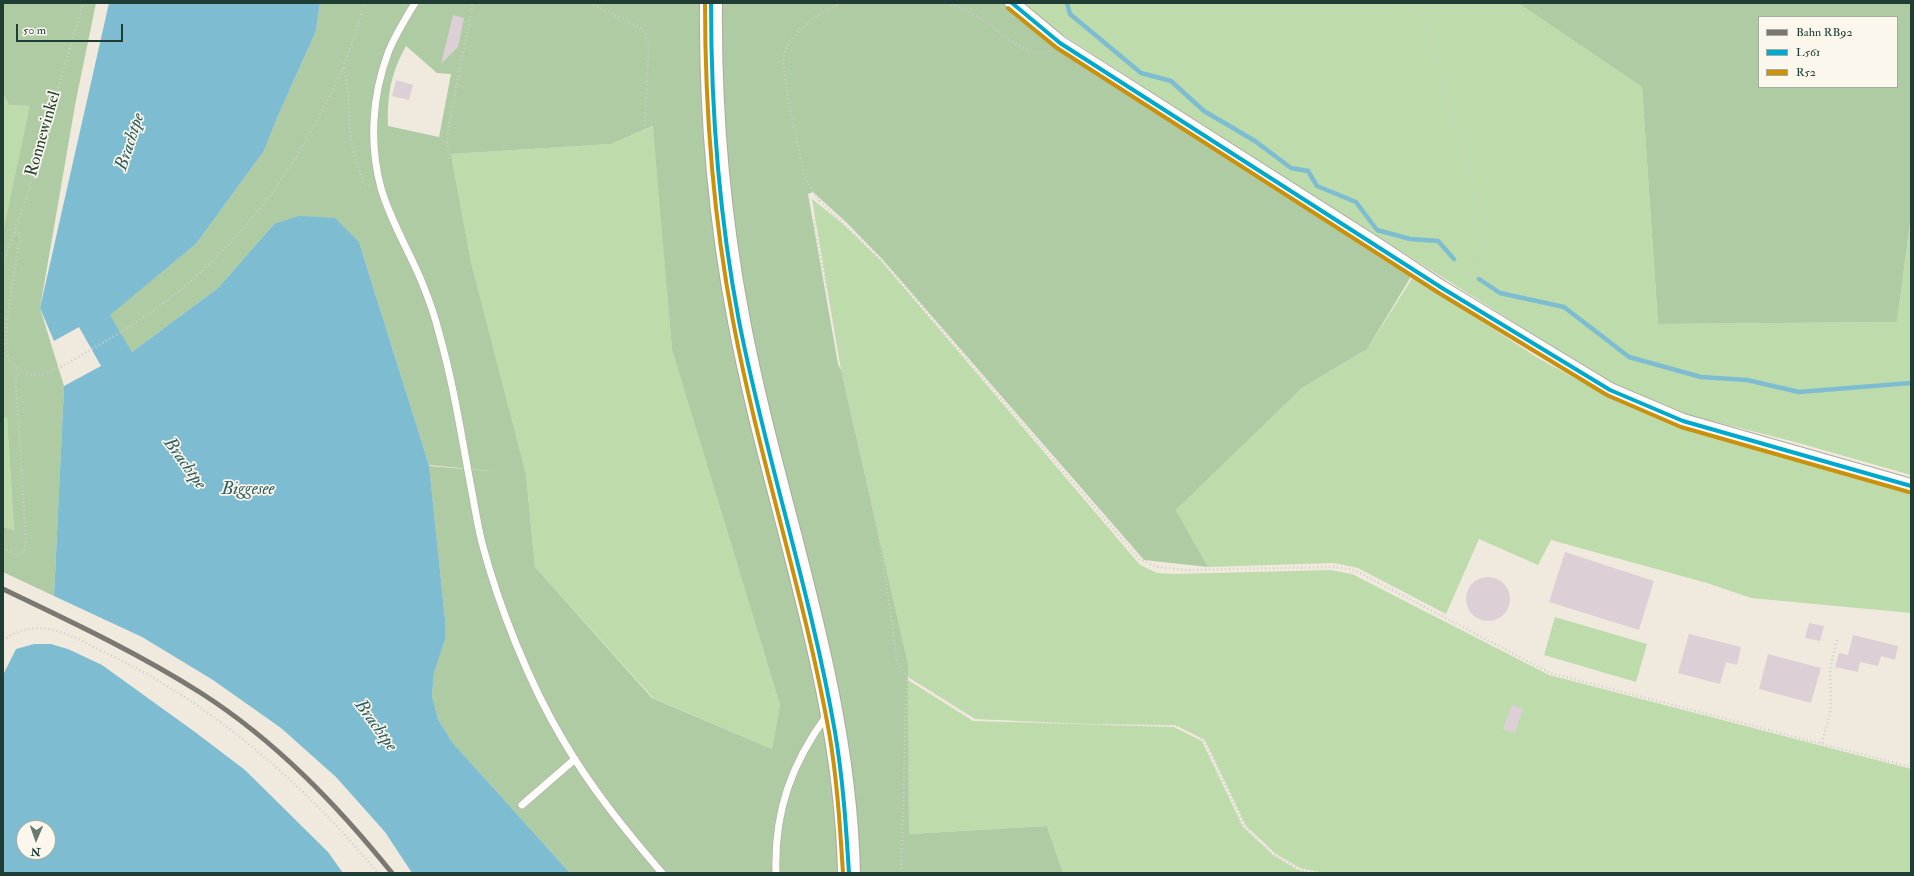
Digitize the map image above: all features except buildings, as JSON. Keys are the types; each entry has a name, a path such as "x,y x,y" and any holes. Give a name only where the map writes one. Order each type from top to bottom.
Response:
{"main road":[{"path":"711,3 713,102 719,182 739,322 818,641 832,709 844,788 849,873"}],"street":[{"path":"1012,3 1060,43 1442,288 1610,390 1683,421 1911,486"}],"lane":[{"path":"415,3 400,27 388,53 380,82 373,126 375,157 382,190 398,232 421,281 439,333 456,406 482,542 500,602 544,704 575,759 604,803 662,873"},
{"path":"776,873 775,845 786,793 797,764 811,737 832,709"},
{"path":"522,805 575,759"}],"path":[{"name":"Ronnewinkel","path":"3,264 15,232 83,3"},
{"path":"15,232 20,234 21,240 18,247 8,309 6,338 8,358 20,372 35,375 44,373 81,355 134,325 206,267 242,232 265,204 300,152 344,67 364,3"},
{"path":"449,159 447,142 450,119 473,3"},
{"path":"590,3 641,28 648,40 644,139"},
{"path":"841,3 818,15 798,31 791,39 783,64 789,104 804,174 810,187 819,200 882,261 1139,559 1158,567 1186,570 1333,567 1350,569 1550,673 1911,767"},
{"path":"947,3 976,15 1025,50 1036,53 1045,53 1060,43"},
{"path":"1404,3 1426,18 1458,134 1488,232 1468,277"},
{"path":"344,67 348,81 351,141 357,165 364,184 372,189 382,190"},
{"path":"819,200 815,213 815,232 867,475 888,587 896,657 899,667 907,676 978,714 1033,722 1174,726 1192,730 1204,740 1245,827 1260,843 1275,855 1299,869 1317,873"},
{"path":"3,548 14,554 21,554 25,549 26,540 16,384 17,377 20,372"},
{"path":"3,640 12,634 26,629 41,627 61,631 121,660 169,686 260,751 317,804 378,873"},
{"path":"1822,743 1831,709 1830,670 1838,640"},
{"path":"901,873 907,676"}],"green space":[{"path":"3,3 96,3 76,100 40,308 64,386 54,596 3,572 3,527 14,530 7,417 3,418 3,232 30,106 9,105 3,94"},
{"path":"320,3 1010,3 1057,50 1412,275 1367,349 1302,388 1176,510 1208,567 1144,560 883,260 846,222 813,192 808,194 838,364 841,370 908,664 909,834 1047,826 1063,873 570,873 452,742 438,719 432,696 434,673 445,640 445,619 429,466 501,472 429,465 359,242 274,224 218,288 132,352 108,316 196,244 264,151 316,31","holes":["406,46 437,73 451,74 439,137 388,126 388,104 393,75","653,126 672,350 780,705 772,749 652,698 535,567 526,474 471,262 451,154 611,144"]},
{"path":"1026,3 1518,3 1642,87 1658,324 1897,322 1911,216 1911,475 1795,442 1684,414 1612,384 1321,201 1046,24"},
{"path":"1518,3 1911,3 1911,216 1897,322 1658,324 1642,87"},
{"path":"3,94 9,105 31,106 3,232"},
{"path":"654,126 672,350 780,705 772,749 653,698 535,567 526,474 471,262 451,154 611,144"},
{"path":"812,199 842,223 882,262 1140,565 1157,573 1175,574 1330,570 1352,574 1549,675 1911,769 1911,873 1323,873 1300,868 1276,854 1246,826 1205,740 1175,725 1088,724 975,719 908,677 908,664 841,370"},
{"path":"1413,277 1538,358 1607,396 1911,490 1911,613 1751,598 1707,583 1551,540 1538,565 1479,539 1446,614 1358,568 1334,563 1208,567 1176,510 1302,388 1367,349"},
{"path":"7,417 14,530 3,527 3,418"},
{"path":"1555,617 1647,644 1636,682 1544,655"},
{"path":"908,680 973,721 1174,727 1202,741 1243,827 1273,855 1298,870 1312,873 1063,873 1047,826 909,834"}],"water":[{"name":"Biggesee","path":"109,3 320,3 316,31 264,151 196,244 110,315 132,352 218,288 274,224 299,216 335,218 359,242 429,465 445,619 445,640 434,673 432,696 438,719 452,742 570,873 412,873 385,832 336,777 281,728 213,680 142,637 54,596 64,386 101,366 79,327 54,341 40,308"},
{"path":"34,644 51,644 68,649 102,665 245,770 328,852 343,873 3,873 3,675 16,649"}],"waterway":[{"path":"1067,3 1070,14 1141,73 1171,81 1204,111 1255,141 1291,168 1308,171 1317,186 1356,202 1377,230 1410,239 1438,241 1454,259"},
{"path":"1479,279 1500,293 1564,307 1629,357 1701,377 1747,380 1799,392 1911,383"}],"rail line":[{"name":"RB92","path":"3,589 78,625 153,664 201,693 228,712 280,753 304,776 350,823 392,873"}],"transit line":[{"name":"R52","path":"705,3 705,43 712,163 715,202 726,282 755,424 819,680 834,767 843,873"},
{"name":"L561","path":"711,3 711,43 718,163 721,202 732,282 750,373 814,629 825,680 840,767 849,873"},
{"name":"L561","path":"1012,3 1060,43 1442,288 1610,390 1683,421 1911,486"},
{"name":"R52","path":"1008,8 1057,48 1439,293 1607,395 1681,427 1909,492"}],"water label":[{"name":"Brachtpe","path":"131,142"},
{"name":"Brachtpe","path":"184,464"},
{"name":"Brachtpe","path":"375,726"}]}
